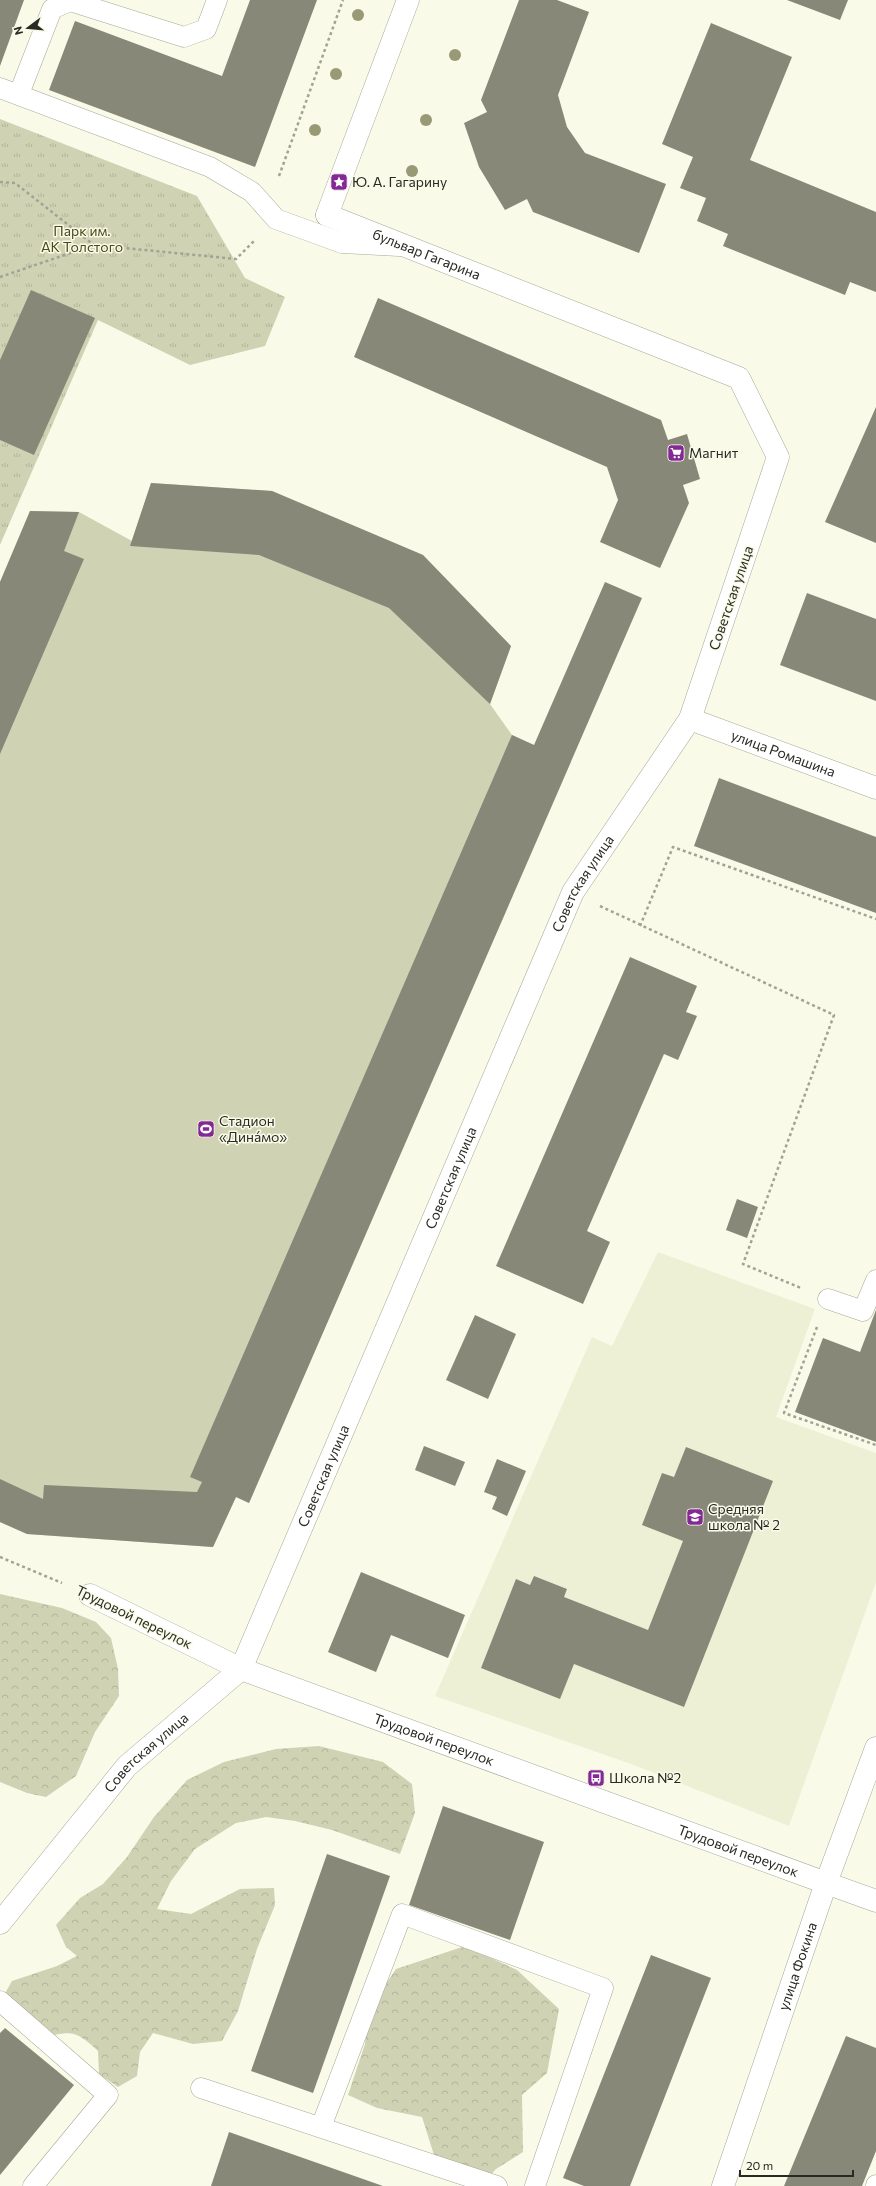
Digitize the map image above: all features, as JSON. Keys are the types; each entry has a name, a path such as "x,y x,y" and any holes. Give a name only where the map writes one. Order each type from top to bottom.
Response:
{"street":[{"name":"бульвар Гагарина","path":"408,0 327,214 739,378"},
{"name":"Советская улица","path":"0,1923 127,1766 241,1669 573,892 690,718 778,458 739,378"},
{"name":"улица Ромашина","path":"690,718 876,788"},
{"name":"Трудовой переулок","path":"90,1595 241,1669 876,1901"},
{"name":"улица Фокина","path":"723,2186 826,1883 876,1748"}],"lane":[{"path":"19,94 52,9 70,1 184,37 206,29 217,0"},
{"path":"0,88 210,167 252,192 276,219 342,243 407,246"},
{"path":"828,1299 863,1312 876,1280"},
{"path":"321,2127 402,1914 603,1988 535,2186"},
{"path":"0,2001 108,2095 33,2186"},
{"path":"201,2088 497,2186"}],"path":[{"path":"0,277 94,245 236,259 282,214 274,187 344,0"},
{"path":"0,182 15,183 94,245"},
{"path":"640,926 673,846 876,919"},
{"path":"573,892 640,926 834,1015 743,1264 828,1299 784,1413 876,1445"},
{"name":"Трудовой переулок","path":"0,1557 90,1595"}],"shaded area":[{"name":"Средняя школа № 2","path":"658,1252 815,1309 776,1417 876,1453 876,1582 789,1826 631,1764 435,1696 592,1337 612,1346"}],"green space":[{"name":"Парк им. АК Толстого","path":"0,119 197,196 245,278 285,297 265,346 190,365 98,320 0,545"},
{"name":"Стадион «Дина́мо»","path":"151,483 272,491 423,555 511,646 490,704 512,735 571,762 249,1503 236,1497 213,1547 27,1534 0,1522 0,582 30,511 79,512 132,541"},
{"path":"0,1594 62,1608 96,1622 111,1638 118,1669 119,1696 95,1732 76,1776 46,1797 27,1793 0,1782"},
{"path":"319,1746 383,1762 412,1784 415,1813 400,1854 332,1830 295,1821 266,1817 236,1823 195,1849 171,1881 157,1909 191,1914 240,1889 274,1888 275,1905 257,1949 238,2011 222,2041 193,2044 153,2033 140,2052 137,2076 118,2087 99,2074 98,2051 83,2038 77,2035 65,2033 39,2038 3,1997 12,1981 57,1966 77,1956 66,1947 56,1925 80,1898 103,1884 127,1857 154,1817 187,1780 224,1762 276,1749"},
{"path":"465,1946 517,1970 559,2009 547,2073 522,2095 523,2152 496,2169 480,2186 440,2174 422,2117 377,2108 348,2095 365,2044 369,2009 396,1969"}],"building":[{"path":"0,0 24,0 0,66"},
{"path":"250,0 317,0 255,167 49,90 75,21 222,76"},
{"path":"519,0 557,0 589,12 558,95 567,127 585,153 666,184 639,253 533,212 527,199 505,210 479,167 464,123 487,112 481,100"},
{"path":"787,0 848,0 840,20"},
{"path":"711,23 792,57 750,160 876,212 876,292 850,282 845,295 723,246 728,234 697,221 706,198 680,188 693,157 662,144"},
{"path":"31,290 95,318 34,455 0,440 0,360"},
{"path":"378,298 661,420 668,440 687,434 700,479 683,485 689,503 660,568 600,542 618,500 607,467 354,357"},
{"path":"876,407 876,543 825,522"},
{"path":"151,483 272,491 423,555 511,646 490,704 389,608 259,555 130,546"},
{"path":"30,511 79,512 64,551 84,559 0,754 0,582"},
{"path":"605,582 642,598 249,1503 236,1497 213,1547 27,1534 0,1522 0,1479 43,1499 44,1485 197,1492 202,1482 190,1477 512,735 534,745"},
{"path":"807,593 876,619 876,701 780,665"},
{"path":"719,778 876,837 876,913 694,846"},
{"path":"630,957 697,986 686,1012 697,1016 678,1060 664,1054 587,1231 610,1242 583,1304 496,1266"},
{"path":"737,1199 758,1207 747,1238 726,1230"},
{"path":"876,1310 876,1442 795,1412 823,1338 860,1352"},
{"path":"475,1315 516,1334 488,1399 446,1380"},
{"path":"424,1446 465,1462 455,1486 415,1470"},
{"path":"686,1447 773,1481 684,1707 574,1664 560,1699 481,1668 516,1579 530,1585 534,1576 567,1589 564,1597 648,1630 683,1541 642,1525 662,1473 674,1477"},
{"path":"497,1459 526,1471 507,1516 492,1509 497,1497 484,1492"},
{"path":"361,1572 465,1615 448,1658 391,1635 376,1672 328,1652"},
{"path":"443,1806 544,1842 510,1940 409,1905"},
{"path":"327,1854 390,1876 313,2093 251,2071"},
{"path":"651,1955 711,1978 630,2186 584,2186 563,2178"},
{"path":"5,2028 74,2085 0,2175 0,2033"},
{"path":"846,2036 876,2048 876,2151 862,2186 784,2186"},
{"path":"229,2132 383,2186 211,2186"}],"place":[{"name":"Ю. А. Гагарину","path":"339,182"},
{"name":"Магнит","path":"676,453"},
{"name":"Стадион «Дина́мо»","path":"206,1129"},
{"name":"Средняя школа № 2","path":"695,1517"},
{"name":"Школа №2","path":"596,1778"}]}
